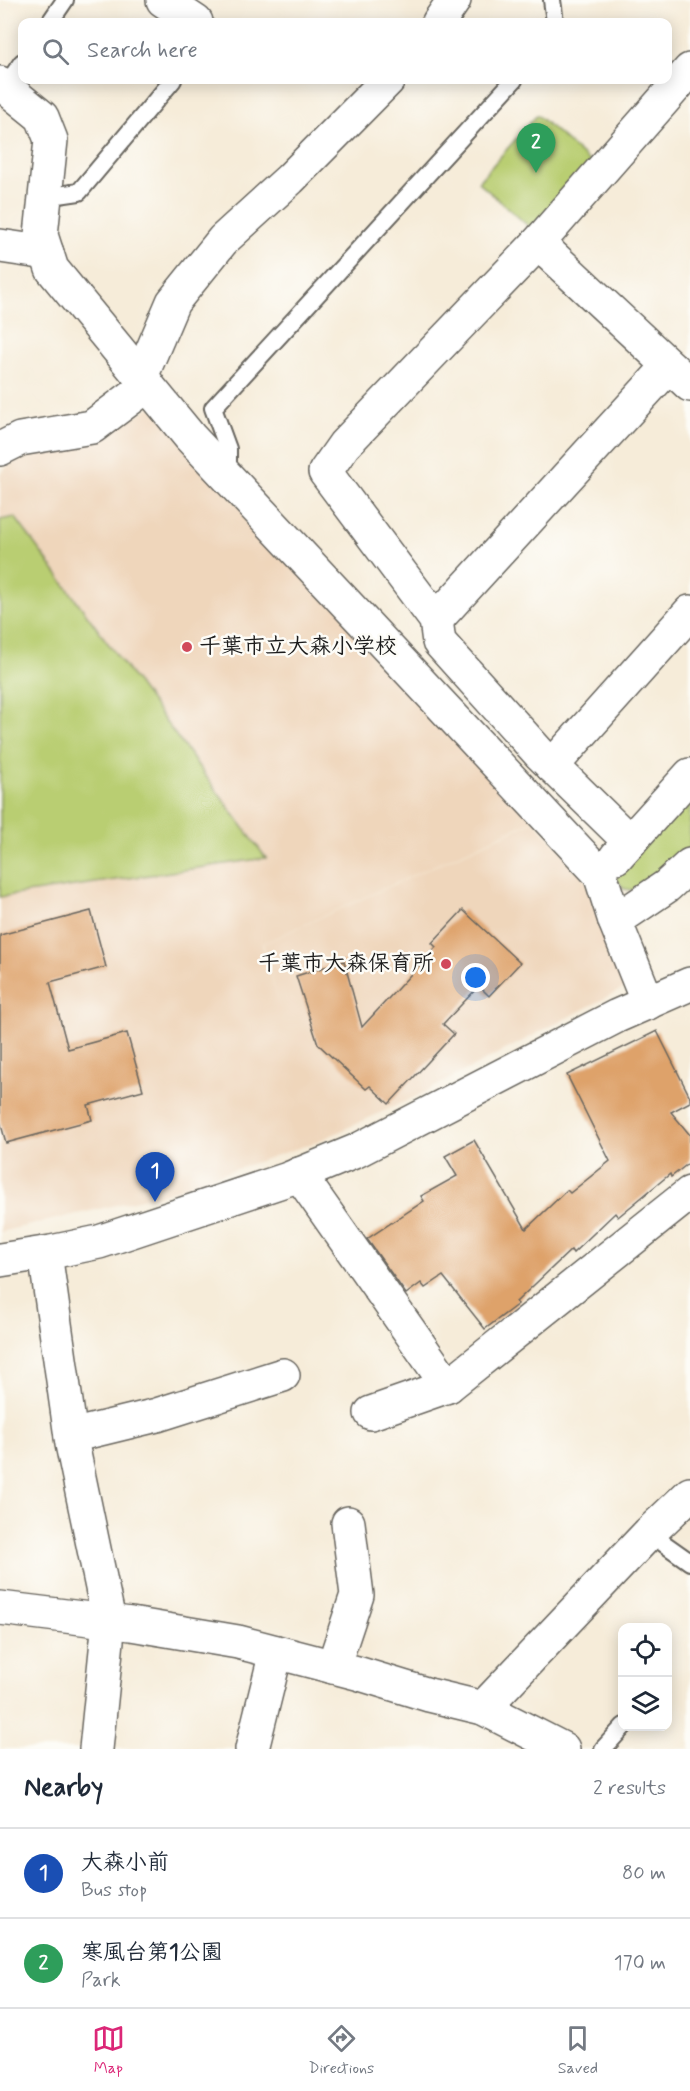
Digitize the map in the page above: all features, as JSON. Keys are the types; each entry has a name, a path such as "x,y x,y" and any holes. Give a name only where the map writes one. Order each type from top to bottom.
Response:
{"street":[{"path":"163,0 190,18"},
{"path":"441,18 454,0"},
{"path":"630,842 552,766 439,642 436,620 325,472 344,445 538,243 690,69"},
{"path":"9,77 42,117 51,140 41,235 52,268 190,437 600,874 615,921 648,1003"},
{"path":"0,449 20,439 92,427 144,381 173,302 223,240 290,179 384,84"},
{"path":"436,620 681,368 538,243"},
{"path":"0,246 47,253"},
{"path":"552,766 690,612"},
{"path":"600,874 690,776"},
{"path":"615,921 667,886 690,865"},
{"path":"0,1260 99,1242 299,1174 367,1146 617,1016 690,984"},
{"path":"299,1174 448,1386"},
{"path":"371,1413 448,1386 690,1193"},
{"path":"45,1253 71,1436 109,1621 96,1749"},
{"path":"71,1436 157,1414 283,1375"},
{"path":"483,1708 649,1533 690,1494"},
{"path":"333,1667 357,1595 348,1523"},
{"path":"0,1608 109,1621 238,1642 483,1708 563,1749"},
{"path":"252,1749 276,1652"}],"lane":[{"path":"53,18 65,0"},
{"path":"552,0 554,18"},
{"path":"45,197 79,192 170,84"},
{"path":"228,477 228,449 213,408 510,84"},
{"path":"649,1533 690,1562"},
{"path":"603,1749 619,1731"}],"shaded area":[{"name":"千葉市立大森小学校","path":"152,406 534,820 262,944 280,1007 263,944 534,821 581,871 632,984 423,1093 319,1141 159,1195 0,1232 0,474 25,449 106,434"}],"green space":[{"path":"537,115 594,165 535,232 478,182"},
{"path":"15,517 266,858 0,897 0,520"},
{"path":"690,795 690,853 639,891 624,889 616,879 619,870"}],"building":[{"path":"463,910 520,963 489,996 479,986 443,1024 454,1034 389,1104 370,1086 366,1089 318,1044 296,976 344,961 362,1027 436,947 432,943"},
{"path":"91,911 106,967 50,982 68,1049 127,1033 143,1090 88,1105 92,1120 6,1143 0,1121 0,935"},
{"path":"657,1031 690,1097 690,1102 671,1112 690,1135 690,1162 671,1177 670,1174 618,1217 615,1213 573,1253 571,1250 516,1302 518,1304 485,1329 443,1276 425,1288 421,1283 406,1294 367,1239 424,1201 421,1196 457,1176 445,1156 474,1140 526,1229 567,1190 570,1193 610,1161 567,1075"}],"place":[{"name":"寒風台第1公園","path":"536,173"},
{"name":"千葉市立大森小学校","path":"187,647"},
{"name":"千葉市大森保育所","path":"446,964"},
{"name":"大森小前","path":"155,1202"}]}
